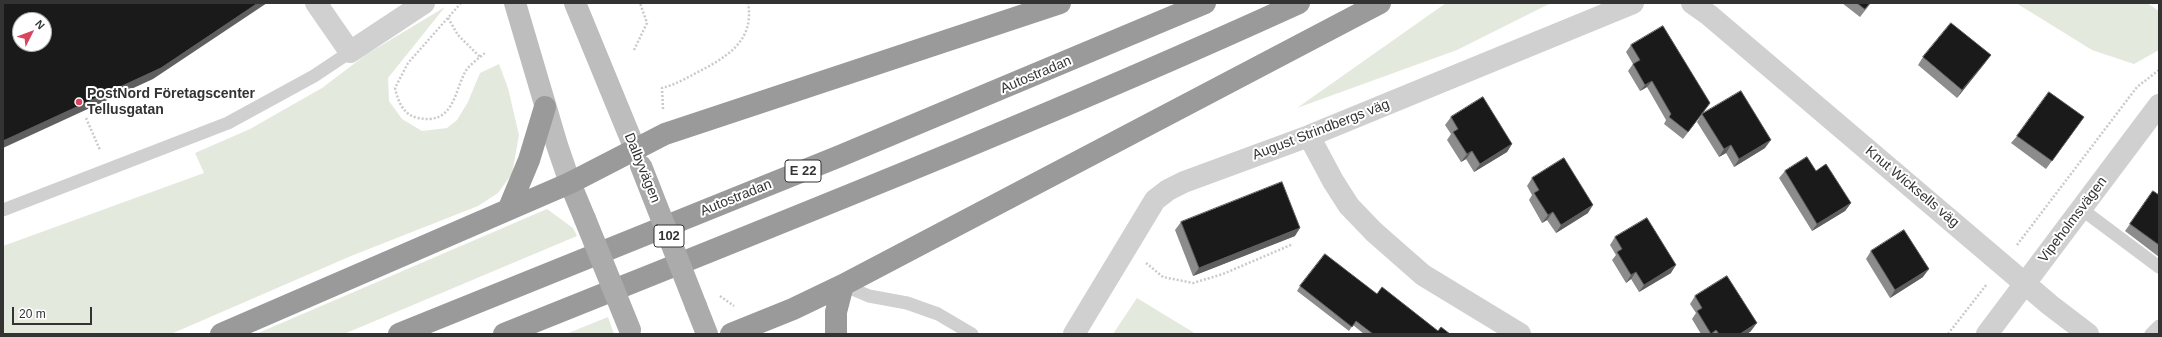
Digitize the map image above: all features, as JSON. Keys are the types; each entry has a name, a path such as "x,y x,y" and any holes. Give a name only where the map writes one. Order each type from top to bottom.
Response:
{"highway":[{"path":"220,334 509,208 570,183 638,158 686,125 1060,3"},
{"name":"Autostradan","path":"399,334 833,159 1205,3"},
{"path":"504,334 860,191 1178,58 1299,3"},
{"path":"731,334 792,309 843,285 1380,3"},
{"path":"509,208 529,160 545,107"},
{"path":"836,334 836,312 843,285"}],"main road":[{"path":"515,3 545,107 570,183 631,332"},
{"name":"Dalbyvägen","path":"575,3 707,334"}],"street":[{"path":"316,3 350,52 424,3"},
{"name":"August Strindbergs väg","path":"1074,334 1125,246 1155,200 1168,190 1184,182 1309,136 1633,3"},
{"name":"Knut Wicksells väg","path":"1692,3 1737,38 2025,283 2088,334"},
{"name":"Vipeholmsvägen","path":"1987,334 2080,208 2159,106"},
{"path":"1309,136 1333,181 1349,206 1374,232 1423,275 1520,334"}],"lane":[{"path":"3,210 228,123 314,76 350,52"},
{"path":"2080,208 2159,266"},
{"path":"843,285 869,296 907,303 928,309 972,334"},
{"path":"2151,334 2159,326"}],"path":[{"path":"461,3 408,63 399,77 395,88 400,104 405,111 415,117 427,120 441,115 453,105 466,70 485,53"},
{"path":"634,50 646,23 640,3"},
{"path":"662,88 686,78 730,54 741,41 746,27 749,16 748,3"},
{"path":"448,18 458,35 480,57"},
{"path":"1948,334 2137,87 2159,70"},
{"path":"86,118 108,170"},
{"path":"1125,246 1163,278 1193,283 1223,274 1293,244"}],"shaded area":[{"path":"1446,3 1551,3 1457,50 1297,108"},
{"path":"2016,3 2147,3 2159,11 2159,50 2134,64 2092,50"},
{"path":"445,7 388,78 389,101 402,119 422,131 447,128 457,120 468,102 480,73 499,64 508,88 519,135 512,174 498,193 478,206 351,256 171,334 3,334 3,246 204,173 195,153 250,129 322,88 367,54"},
{"path":"547,209 573,228 577,236 344,334 256,334"},
{"path":"1137,298 1196,334 1113,334"},
{"path":"608,317 614,334 566,334"}],"building":[{"path":"3,3 258,3 161,68 3,141"},
{"path":"1857,3 1870,3 1865,9"},
{"path":"1951,23 1991,55 1962,90 1923,57"},
{"path":"1663,26 1710,103 1688,132 1669,117 1671,114 1652,81 1645,85 1633,64 1640,60 1631,45"},
{"path":"1741,91 1771,140 1739,159 1731,145 1724,149 1702,114"},
{"path":"2049,92 2084,117 2052,161 2017,136"},
{"path":"1483,97 1512,144 1480,164 1472,151 1467,154 1453,132 1458,129 1451,117"},
{"path":"1807,157 1816,171 1826,164 1851,203 1817,224 1785,171"},
{"path":"1564,158 1593,205 1561,225 1553,212 1548,215 1534,193 1539,190 1532,178"},
{"path":"1282,182 1300,228 1199,268 1181,222"},
{"path":"2153,191 2159,195 2159,245 2130,224"},
{"path":"1647,218 1676,265 1644,285 1636,272 1631,275 1617,252 1622,249 1615,237"},
{"path":"1904,230 1929,269 1895,290 1871,251"},
{"path":"1325,254 1377,294 1382,287 1438,331 1441,327 1450,334 1373,334 1356,321 1352,327 1300,286"},
{"path":"1727,276 1757,323 1740,334 1719,334 1716,330 1711,334 1697,311 1702,308 1695,296"}],"place":[{"name":"PostNord Företagscenter Tellusgatan","path":"79,102"}]}
